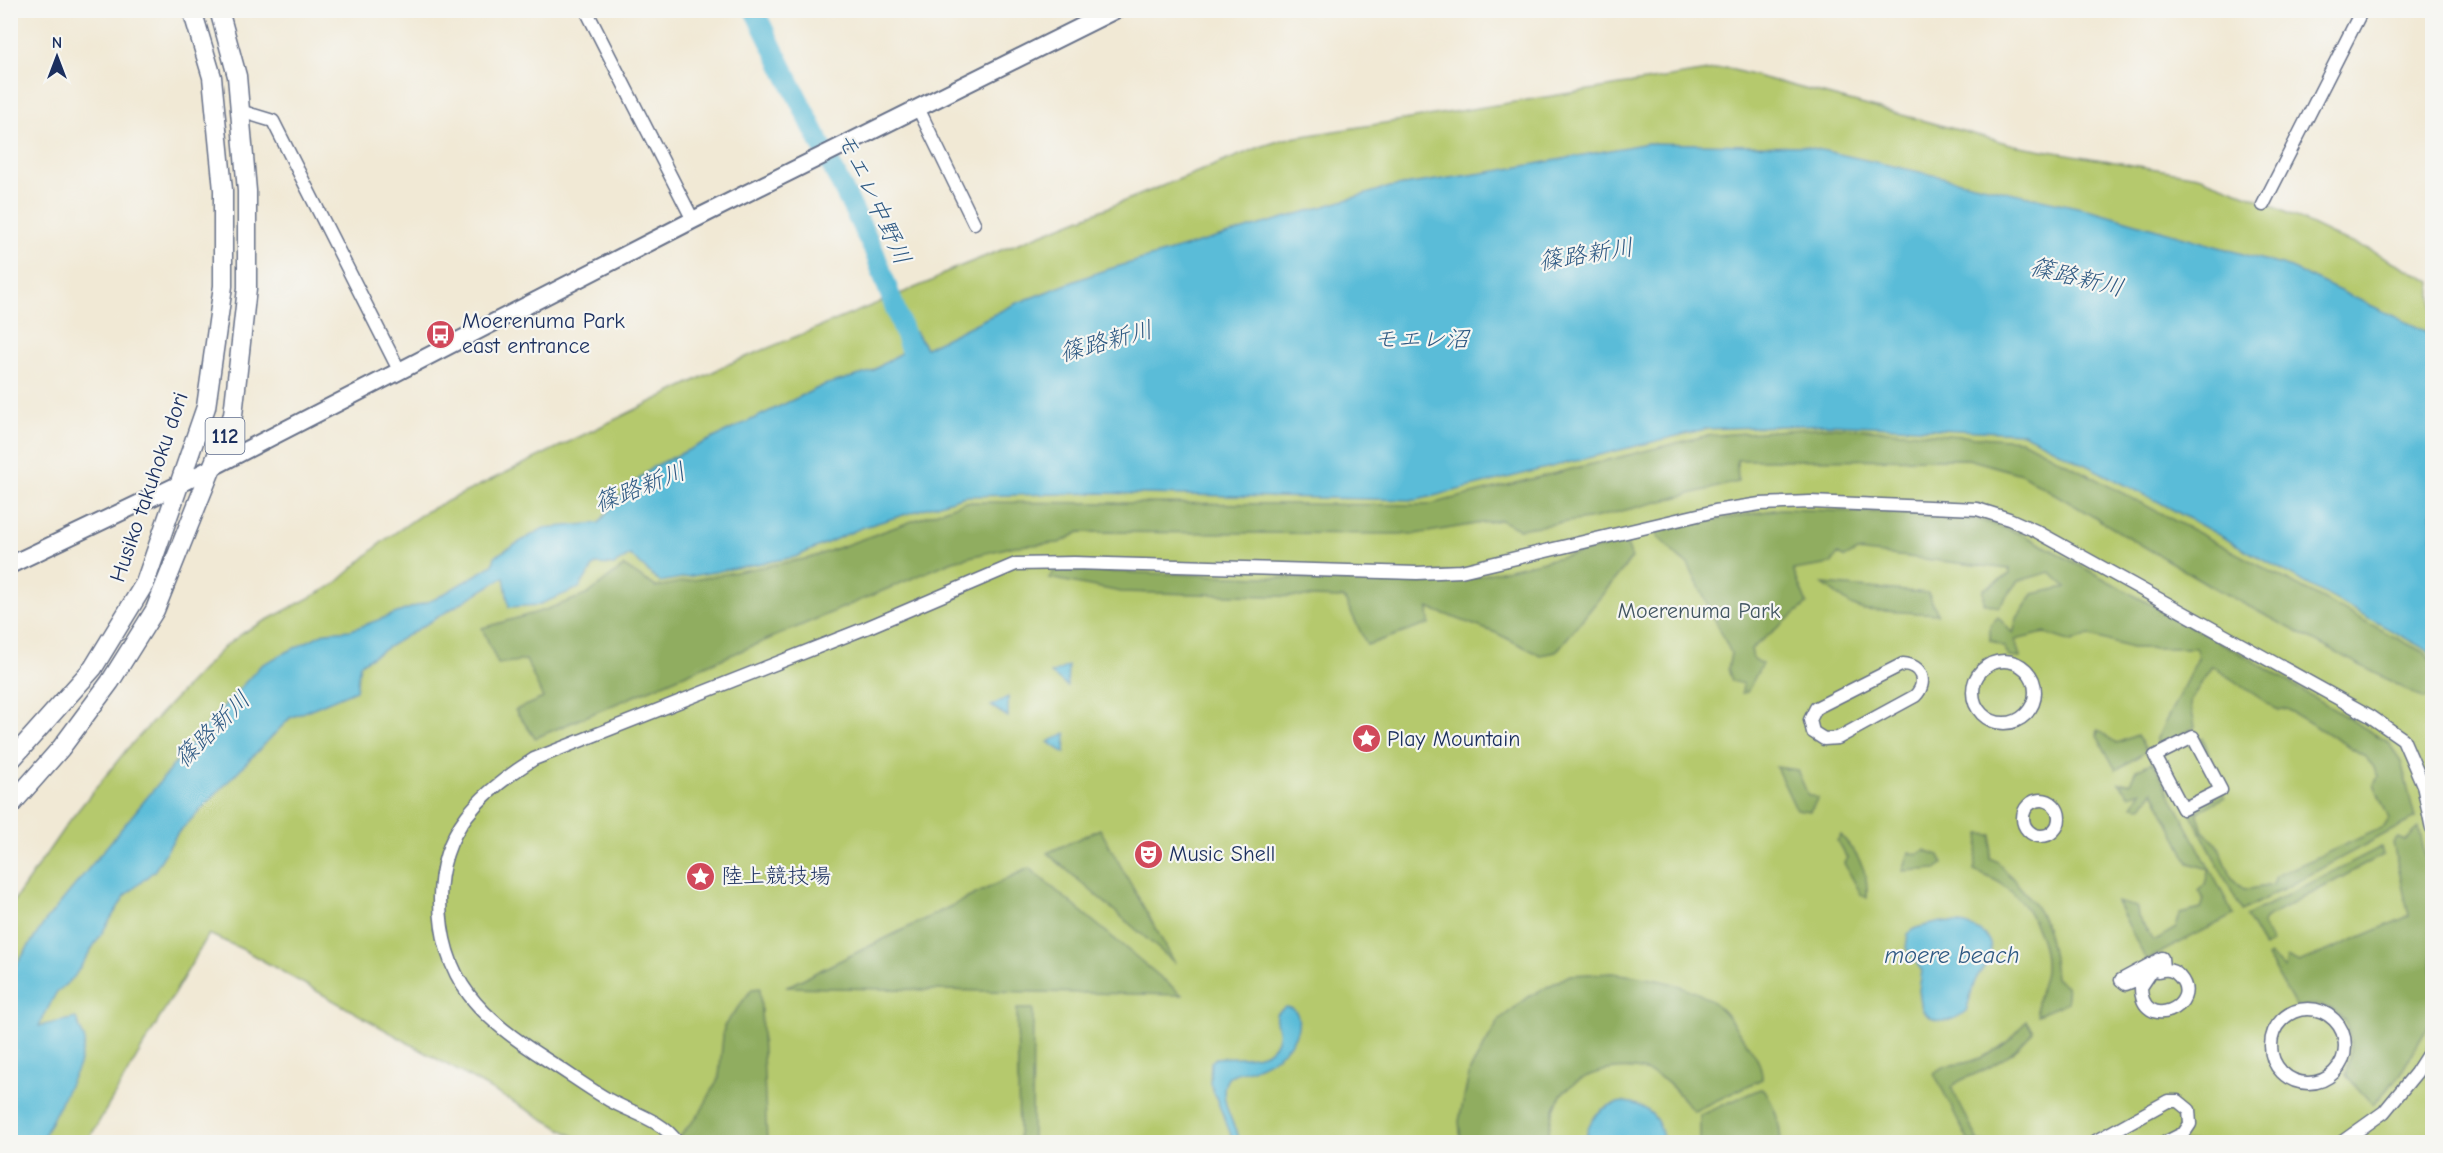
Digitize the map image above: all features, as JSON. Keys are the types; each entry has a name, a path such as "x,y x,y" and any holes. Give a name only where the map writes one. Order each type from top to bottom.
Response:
{"main road":[{"name":"Husiko takuhoku dori","path":"10,761 93,668 146,583 206,407 223,286 223,190 212,77 192,10"},
{"name":"Husiko takuhoku dori","path":"10,806 61,748 110,682 155,610 233,415 247,288 247,191 237,76 219,10"}],"street":[{"path":"586,10 693,220"},
{"path":"10,565 180,484 693,220 1115,10"},
{"path":"2263,206 2362,10"},
{"path":"918,108 974,223"},
{"path":"240,111 273,122 400,372"},
{"path":"677,1143 661,1126 609,1100 505,1032 464,990 446,950 441,924 442,872 458,827 475,804 498,782 534,759 866,628 1016,564 1461,571 1714,511 1760,504 1810,502 1977,509 2009,519 2036,531 2370,716 2403,739 2423,785 2433,829"},
{"path":"2005,661 2013,663 2020,666 2032,678 2033,703 2029,710 2016,721 1993,721 1976,706 1974,683 1989,665 2005,661"},
{"path":"1911,665 1918,669 1923,685 1916,696 1838,738 1824,740 1813,732 1810,720 1816,708 1896,666 1911,665"},
{"path":"2193,737 2221,790 2183,809 2155,756 2193,737"},
{"path":"2162,958 2163,968 2158,971 2168,969 2181,978 2184,984 2184,999 2174,1010 2159,1012 2147,1006 2141,994 2141,987 2149,975 2126,984 2121,980 2145,967 2162,958"},
{"path":"2307,1008 2330,1015 2338,1023 2346,1045 2344,1056 2331,1075 2312,1083 2291,1079 2282,1073 2272,1054 2271,1044 2273,1033 2285,1016 2307,1008"},
{"path":"2342,1143 2384,1112 2433,1048"},
{"path":"2094,1143 2168,1101 2178,1101 2189,1110 2190,1124 2184,1133 2166,1143"}],"green space":[{"name":"Moerenuma Park","path":"1726,68 2014,145 2198,176 2256,198 2341,239 2371,250 2432,282 2432,1142 584,1142 244,950 209,934 87,1142 11,1142 11,905 67,824 127,749 224,647 246,631 334,585 382,542 425,512 729,364 934,280 946,272 1260,147 1285,139"},
{"path":"1829,427 2022,440 2425,653 2432,663 2432,695 2424,699 2216,589 2021,474 1968,459 1737,460 1738,482 1594,518 1519,529 1500,520 1416,534 1080,532 1059,543 1015,546 953,561 535,738 515,710 543,698 526,660 498,664 482,628 545,610 588,594 624,566 656,587 810,558 965,502 1427,505 1705,436"},
{"path":"1780,509 1927,514 1981,520 2024,535 2247,657 2388,742 2401,761 2415,818 2242,911 2188,808 2223,791 2225,797 2197,812 2203,831 2218,845 2232,878 2244,890 2273,885 2276,876 2384,827 2389,819 2374,784 2378,776 2373,766 2363,755 2287,709 2279,711 2212,666 2190,701 2195,727 2160,746 2156,740 2198,658 2196,648 2131,648 2089,635 2072,642 2044,633 2015,640 2020,658 2009,657 2004,647 1990,640 1990,625 1998,617 2013,634 2017,618 2033,594 2066,587 2050,572 2018,581 1998,607 1984,603 1984,589 2010,574 2009,569 1857,551 1845,558 1838,554 1831,564 1793,570 1807,604 1751,649 1753,658 1762,664 1747,692 1742,693 1743,684 1732,681 1728,669 1731,653 1688,564 1657,537 1658,530"},
{"path":"1626,542 1632,558 1556,652 1540,655 1496,633 1428,608 1429,624 1367,645 1344,598 1121,592 1049,578 1055,570 1344,580 1451,572 1475,577"},
{"path":"1823,584 1928,593 1938,614 1864,610 1851,605"},
{"path":"2098,730 2117,743 2137,735 2147,751 2116,770 2097,736"},
{"path":"2203,738 2222,789 2197,739"},
{"path":"2153,762 2234,915 2146,960 2117,902 2137,907 2138,917 2154,941 2176,928 2180,914 2201,909 2204,899 2198,891 2205,884 2209,869 2189,863 2153,791 2142,807 2133,806 2141,791 2129,795 2119,783 2130,783 2136,770"},
{"path":"1776,767 1797,770 1808,795 1818,798 1810,811 1796,809"},
{"path":"2419,828 2432,887 2432,1020 2399,1076 2373,1105 2346,1075 2350,1045 2345,1021 2338,1013 2327,1008 2314,1005 2296,1007 2267,957 2270,955 2285,969 2287,957 2299,963 2409,916 2393,843 2398,838 2405,841"},
{"path":"1100,829 1175,963 1047,853"},
{"path":"1980,834 1992,835 1990,858 1998,862 2040,913 2050,939 2055,978 2066,986 2068,1002 2038,1015 2037,1004 2045,970 2043,946 2028,912 2012,893 2003,885 1974,871"},
{"path":"1841,835 1861,864 1866,880 1867,898 1861,894 1844,863 1847,858 1837,841"},
{"path":"2381,847 2383,855 2266,918 2262,924 2272,943 2264,947 2246,916"},
{"path":"1924,850 1939,855 1943,864 1936,869 1903,871 1909,852 1917,855"},
{"path":"1029,868 1182,995 786,987"},
{"path":"1612,973 1641,977 1686,988 1713,1002 1727,1015 1753,1052 1761,1068 1762,1079 1694,1111 1661,1078 1638,1070 1612,1069 1586,1077 1565,1091 1554,1108 1548,1142 1461,1142 1459,1121 1470,1070 1500,1019 1530,996 1570,975"},
{"path":"760,988 767,1142 684,1142 680,1136 700,1113 719,1077 724,1026 752,989"},
{"path":"1017,1009 1033,1009 1032,1142 1019,1142"},
{"path":"2026,1021 2033,1031 2016,1049 1995,1064 1951,1087 1979,1142 1969,1142 1934,1073 1945,1066 1965,1063 1991,1053 2014,1036"},
{"path":"1760,1089 1765,1090 1774,1109 1781,1142 1700,1142 1700,1115"}],"water":[{"name":"モエレ沼","path":"1648,143 1803,146 2095,211 2291,268 2432,334 2432,656 2427,650 2159,502 2023,433 1830,424 1705,429 1417,500 1099,493 965,496 861,528 795,557 660,582 630,555 614,565 595,564 579,588 538,605 509,607 504,577 360,664 356,690 290,718 177,834 155,870 125,896 74,977 56,993 39,1026 76,1018 85,1041 79,1065 41,1142 11,1142 11,973 44,923 204,728 261,665 326,632 351,630 435,599 493,565 495,556 544,528 599,523 622,494 653,467 824,385 871,372 902,352 897,338 916,332 926,348 1017,303 1099,272 1390,187 1503,170"},
{"path":"1068,666 1067,686 1051,674"},
{"path":"1008,697 1008,717 991,706"},
{"path":"1066,733 1065,753 1048,742"},
{"name":"moere beach","path":"1941,922 1966,925 1982,933 1990,946 1990,955 1976,979 1966,1011 1955,1018 1938,1021 1922,1010 1919,990 1922,971 1906,948 1908,934 1916,928"},
{"path":"1285,1007 1293,1009 1298,1017 1298,1026 1291,1043 1269,1061 1231,1075 1224,1087 1225,1103 1241,1142 1234,1142 1210,1083 1211,1062 1216,1058 1252,1056 1269,1051 1275,1045 1278,1036 1276,1014"},
{"path":"1624,1102 1640,1106 1652,1114 1660,1126 1663,1142 1586,1142 1589,1126 1597,1114 1602,1109"}],"waterway":[{"name":"モエレ中野川","path":"754,10 874,251 914,360"}],"place":[{"name":"Moerenuma Park east entrance","path":"441,334"},
{"name":"Play Mountain","path":"1366,739"},
{"name":"Music Shell","path":"1148,854"},
{"name":"陸上競技場","path":"700,876"}],"water label":[{"name":"篠路新川","path":"1586,254"},
{"name":"篠路新川","path":"2077,277"},
{"name":"篠路新川","path":"1106,341"},
{"name":"篠路新川","path":"640,487"},
{"name":"篠路新川","path":"212,729"}]}
